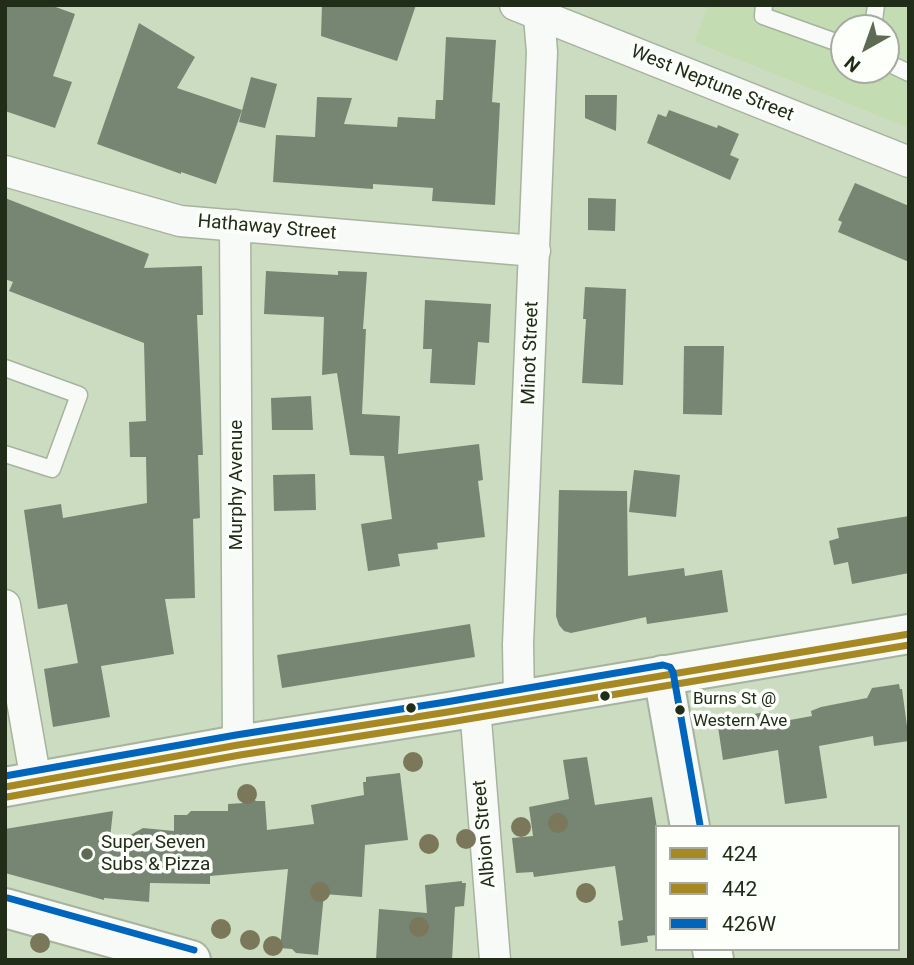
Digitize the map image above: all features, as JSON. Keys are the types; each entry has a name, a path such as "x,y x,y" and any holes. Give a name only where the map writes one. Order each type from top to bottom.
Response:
{"main road":[{"path":"20,784 238,745 909,634"},
{"path":"663,675 690,825"},
{"path":"5,908 191,960"}],"street":[{"name":"West Neptune Street","path":"531,9 909,162"},
{"name":"Minot Street","path":"519,700 518,644 542,52 531,9"},
{"name":"Hathaway Street","path":"5,171 180,221 535,251"},
{"name":"Murphy Avenue","path":"235,225 238,745"},
{"path":"5,605 20,784"},
{"name":"Albion Street","path":"475,707 495,960"}],"lane":[{"path":"764,10 830,39"},
{"path":"5,368 79,396 52,470 5,454"}],"shaded area":[{"path":"708,5 909,5 909,128 695,42"}],"building":[{"path":"5,5 50,5 75,14 53,76 72,82 55,128 5,111"},
{"path":"322,5 416,5 397,61 321,36"},
{"path":"139,23 195,57 177,88 242,110 216,184 97,144"},
{"path":"446,37 496,40 492,102 500,103 495,205 432,201 433,188 373,184 373,189 273,182 276,135 315,137 317,97 352,98 344,124 397,127 398,117 435,119 436,100 443,100"},
{"path":"251,77 277,84 265,128 239,122"},
{"path":"585,95 617,95 616,131 585,118"},
{"path":"669,110 739,134 730,155 739,159 730,180 647,143 658,114 666,117"},
{"path":"855,183 909,206 909,262 838,232 842,222 838,220"},
{"path":"5,198 149,254 144,268 202,266 203,315 197,315 203,455 198,455 200,518 193,519 195,598 165,599 174,654 101,666 110,717 53,727 44,669 78,663 67,604 38,609 24,510 61,504 63,518 147,503 146,457 130,457 129,422 146,421 144,343 9,291 13,282 5,279"},
{"path":"588,198 616,199 615,231 588,230"},
{"path":"266,271 338,275 338,271 367,272 362,414 400,416 398,454 479,444 483,480 478,481 485,537 437,543 438,549 398,554 400,566 368,571 361,524 392,519 384,456 350,455 337,373 322,375 324,317 264,314"},
{"path":"585,287 626,289 623,385 582,383"},
{"path":"425,300 491,304 489,343 478,342 475,385 430,383 432,349 423,349"},
{"path":"684,346 724,346 722,415 683,414"},
{"path":"311,396 313,430 272,430 271,398"},
{"path":"634,470 680,475 676,517 629,512"},
{"path":"315,474 316,510 274,511 273,475"},
{"path":"559,490 627,491 628,576 684,568 685,576 722,570 728,612 647,624 646,617 571,633 564,631 556,616"},
{"path":"909,516 909,573 852,584 848,562 834,565 829,541 839,538 837,528"},
{"path":"470,624 475,657 282,688 277,655"},
{"path":"899,684 909,741 874,746 873,736 819,746 827,798 785,804 778,750 723,760 717,720 766,712 768,724 812,716 811,711 821,707 867,698 872,688"},
{"path":"587,757 595,805 652,797 657,825 655,935 647,936 648,942 621,946 618,921 623,920 615,866 534,877 533,872 516,873 512,838 533,836 529,807 569,799 563,760"},
{"path":"400,773 408,840 365,845 362,897 324,894 318,955 280,948 288,869 210,876 210,884 150,883 149,902 104,900 5,873 5,829 113,811 109,847 143,828 174,831 174,815 187,815 191,811 228,811 228,804 244,803 250,796 256,801 265,801 267,830 314,824 311,805 364,795 363,782 366,782 366,777"},
{"path":"462,881 466,883 464,906 455,907 452,960 376,960 379,909 427,913 425,885"}],"transit line":[{"name":"424","path":"5,787 238,745 909,634"},
{"name":"442","path":"7,797 240,755 909,645"},
{"name":"426W","path":"5,776 663,665 670,667 673,672 700,825"},
{"name":"426W","path":"8,898 194,950"}],"place":[{"name":"Burns St @ Western Ave","path":"680,710"},
{"name":"Super Seven Subs & Pizza","path":"87,854"}]}
